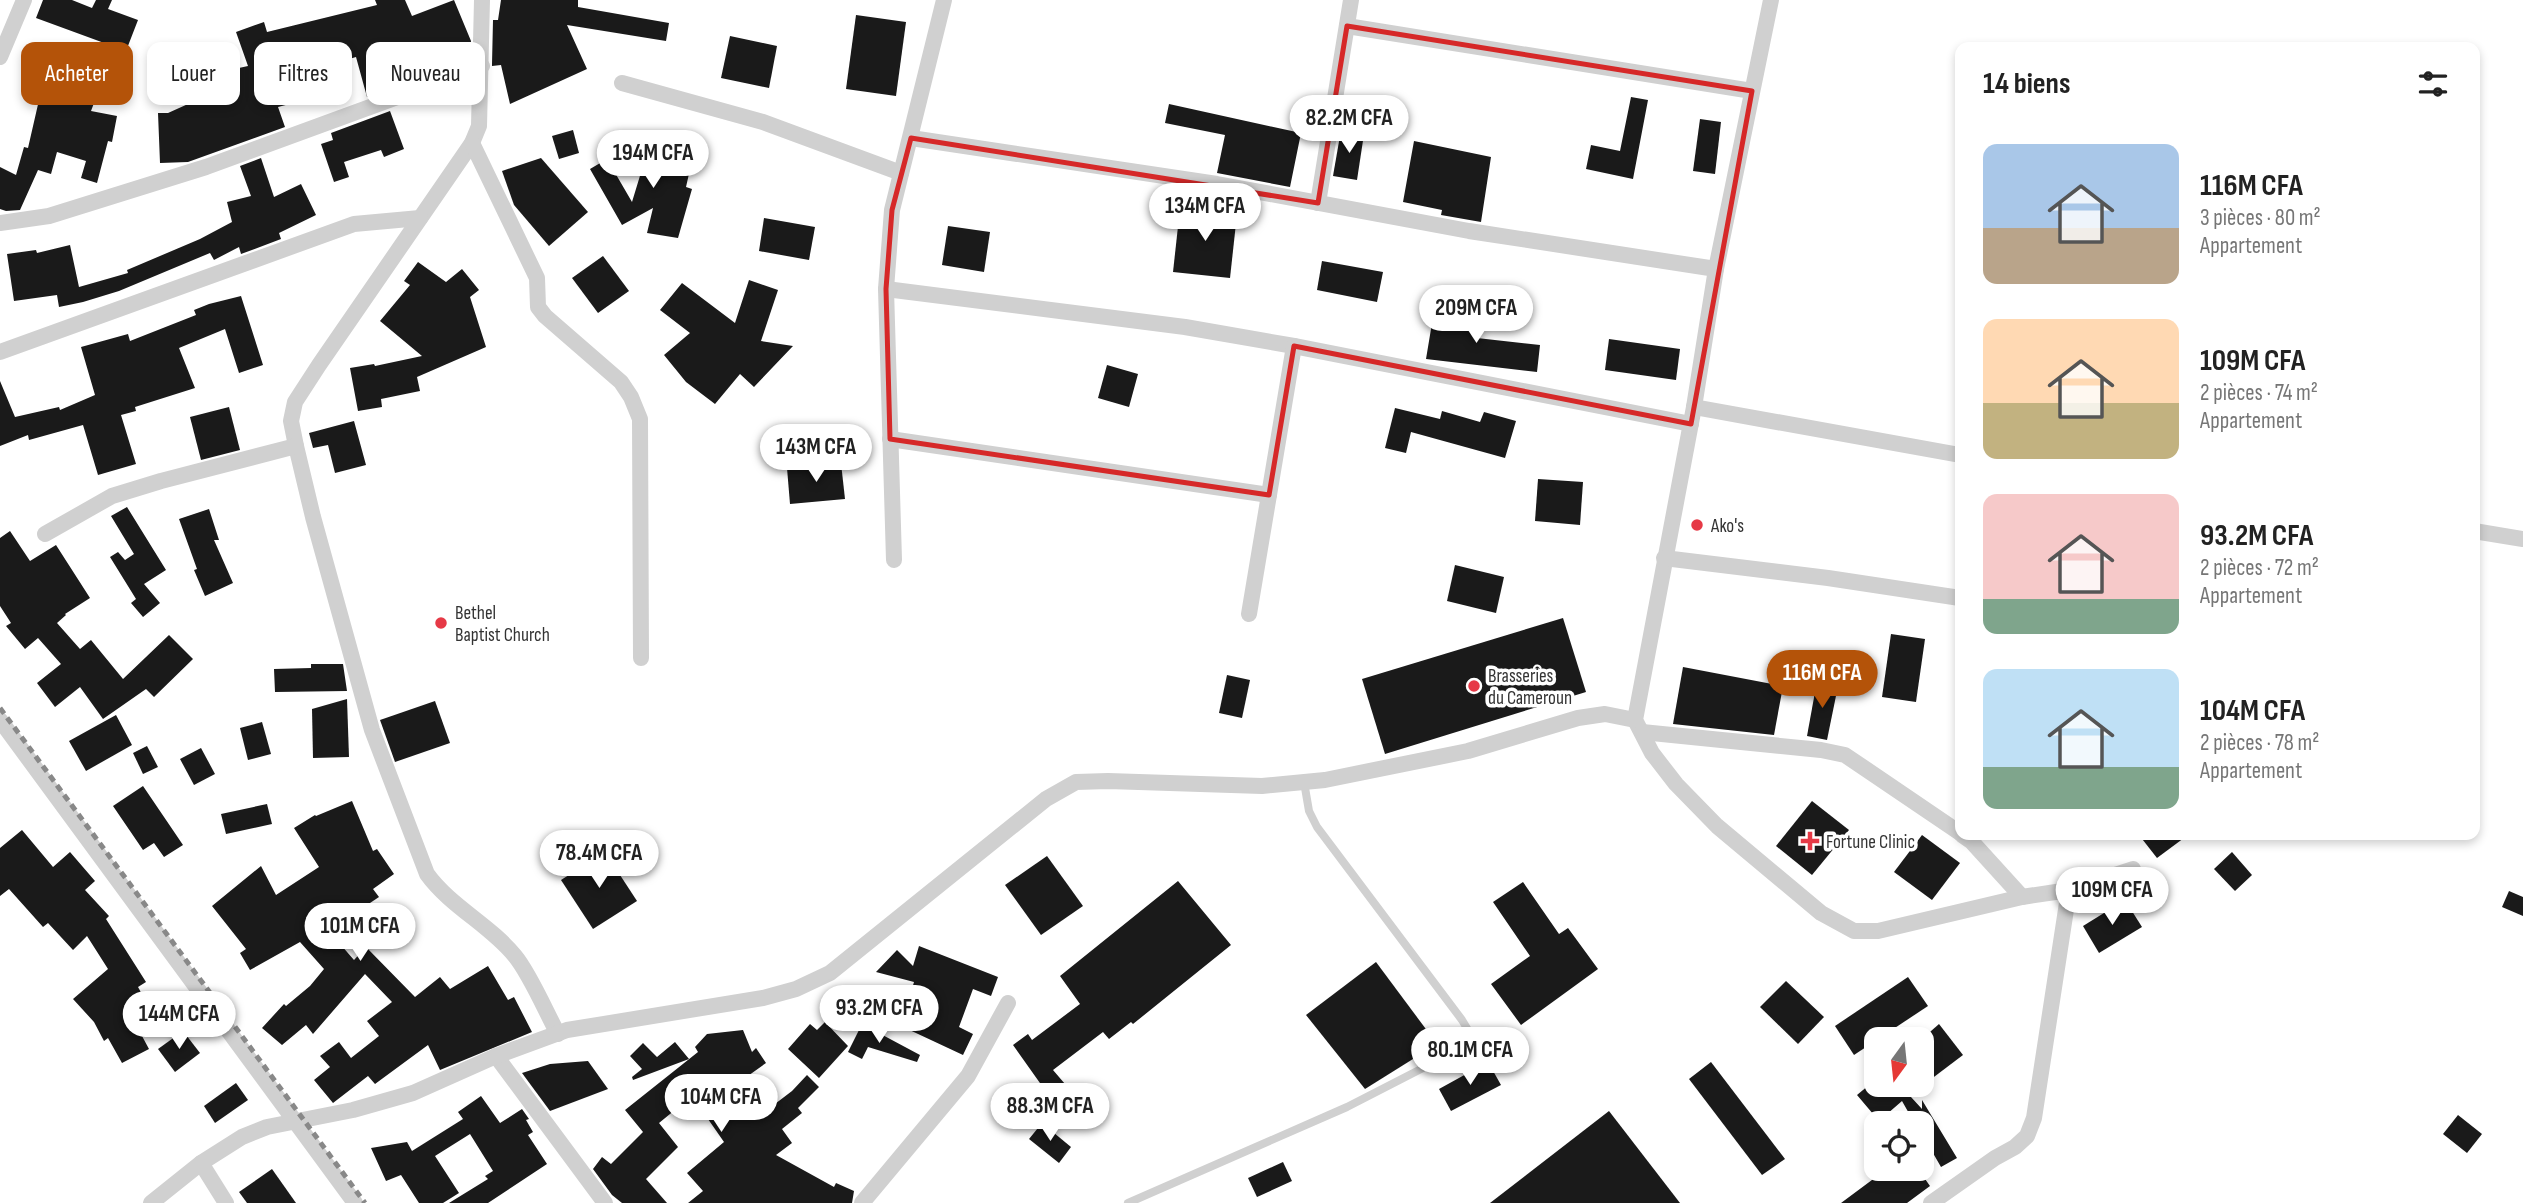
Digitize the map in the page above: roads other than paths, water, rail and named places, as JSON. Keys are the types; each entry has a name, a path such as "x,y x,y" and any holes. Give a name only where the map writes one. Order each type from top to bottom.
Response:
{"street":[{"path":"0,57 24,0"},
{"path":"482,0 482,42"},
{"path":"894,560 886,289 892,210 944,0"},
{"path":"1318,203 1351,0"},
{"path":"1771,0 1716,269 1691,424 1664,558 1638,726 1652,753 1697,806 1821,913 1854,931 1878,931 2022,897 2070,890 2133,869"},
{"path":"1347,26 1752,91"},
{"path":"622,83 763,122 901,173"},
{"path":"0,223 49,215 206,167 375,105"},
{"path":"480,105 479,125 472,142 295,402 291,421 313,517 372,730 427,874 438,889 517,957 558,1034"},
{"path":"911,138 1217,184 1469,231 1716,269"},
{"path":"472,142 537,278 538,307 621,383 631,397 640,419 641,658"},
{"path":"0,352 354,225 420,218"},
{"path":"886,289 1185,327 1691,424"},
{"path":"1249,614 1294,346"},
{"path":"1694,407 1955,454"},
{"path":"890,439 1269,495"},
{"path":"45,534 112,496 296,446"},
{"path":"2480,532 2523,539"},
{"path":"1664,558 1955,597"},
{"path":"150,1203 201,1163 242,1137 267,1127 371,1106 413,1093 496,1056 558,1034 763,998 796,989 830,973 1046,799 1076,782 1262,786 1304,782 1398,767 1468,751 1578,718 1605,714 1638,726 1845,755 1955,830"},
{"path":"0,720 355,1203"},
{"path":"1969,840 2022,897"},
{"path":"1931,1203 1994,1158 2015,1147 2027,1136 2034,1118 2070,890"},
{"path":"862,1203 968,1076 1008,1003"},
{"path":"496,1056 605,1203"},
{"path":"201,1163 226,1203"}],"lane":[{"path":"1128,1203 1347,1107 1458,1050 1466,1040 1468,1030 1462,1020 1317,827 1309,811 1304,782"}],"railway":[{"path":"0,708 365,1203"}],"place":[{"name":"Ako's","path":"1697,525"},
{"name":"Bethel Baptist Church","path":"441,623"},
{"name":"Brasseries du Cameroun","path":"1474,686"},
{"name":"Fortune Clinic","path":"1810,841"}]}
